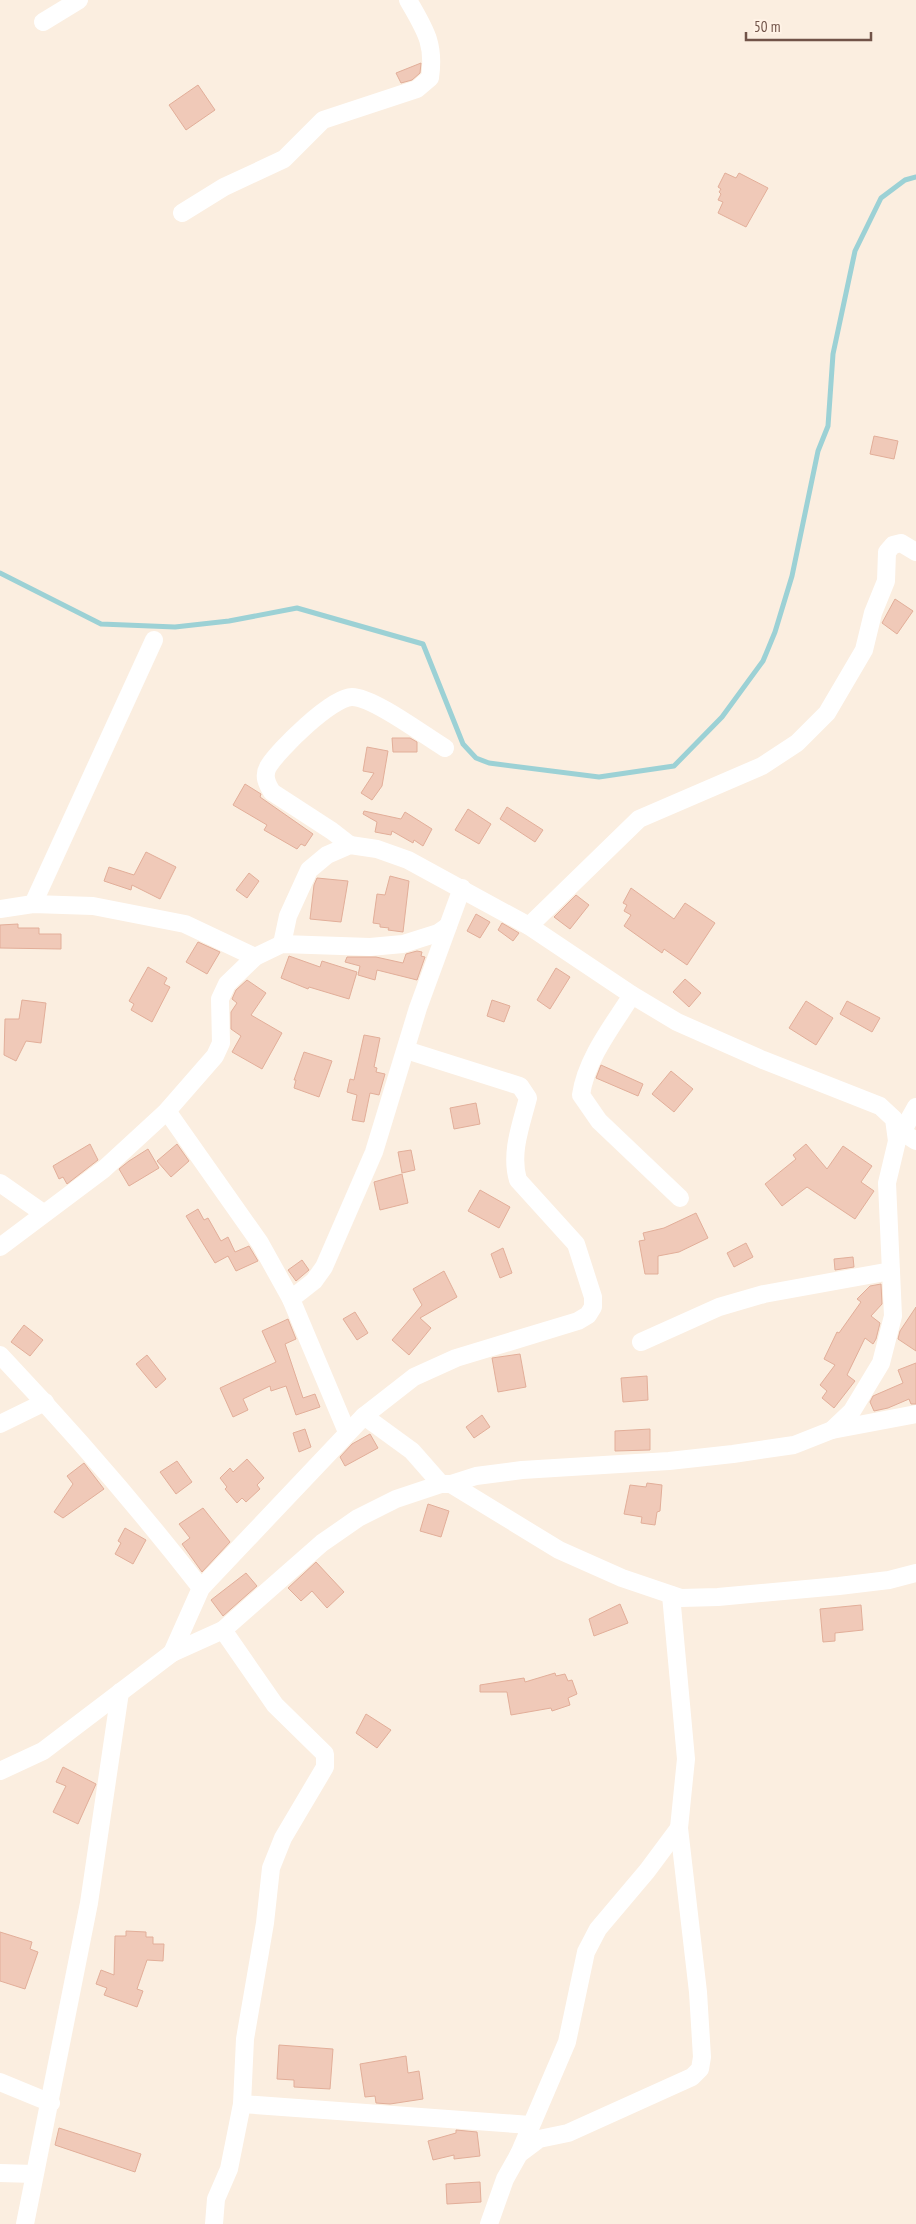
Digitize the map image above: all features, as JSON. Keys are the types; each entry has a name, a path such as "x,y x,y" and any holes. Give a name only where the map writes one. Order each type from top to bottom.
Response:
{"street":[{"path":"43,22 80,0"},
{"path":"182,213 224,187 284,159 323,120 417,89 430,78 433,56 431,48 426,32 408,0"},
{"path":"529,926 639,819 762,766 797,743 827,714 864,650 872,614 886,581 887,552 892,545 901,544 916,552"},
{"path":"33,904 154,640"},
{"path":"350,846 332,831 272,792 266,781 267,768 306,726 333,703 352,697 371,703 445,748"},
{"path":"282,944 288,916 309,870 327,855 350,846 377,849 408,860 529,926 632,995 677,1022 763,1060 880,1106 894,1119 905,1138"},
{"path":"291,1299 314,1281 324,1267 374,1152 418,1008 462,888"},
{"path":"0,909 33,904 93,906 185,924 255,957"},
{"path":"0,1247 104,1169 167,1112 214,1056 220,1043 220,999 227,984 255,957 282,944 370,947 403,944 438,933 448,926"},
{"path":"632,995 600,1048 583,1082 581,1095 599,1121 680,1198"},
{"path":"172,1653 201,1588 364,1416 414,1376 456,1358 578,1321 588,1315 593,1307 593,1297 576,1244 518,1180 514,1167 515,1151 528,1098 520,1086 406,1050"},
{"path":"832,1430 852,1411 881,1363 893,1316 887,1183 916,1107"},
{"path":"167,1112 260,1243 291,1299 347,1432"},
{"path":"0,1183 43,1213"},
{"path":"640,1342 719,1307 764,1294 891,1271"},
{"path":"0,1355 45,1402 146,1518 201,1588"},
{"path":"0,1424 45,1402"},
{"path":"0,1771 43,1751 172,1653 223,1630 322,1543 358,1518 396,1499 476,1476 522,1470 669,1461 794,1445 832,1430 916,1414"},
{"path":"364,1416 412,1451 446,1484 559,1550 622,1578 671,1595 682,1598 718,1598 879,1581 916,1573"},
{"path":"519,2154 539,2139 568,2133 692,2077 700,2069 702,2057 698,1992 679,1828 686,1758 671,1595"},
{"path":"214,2224 216,2199 228,2168 242,2104 245,2039 265,1923 271,1868 283,1838 325,1767 325,1754 275,1705 223,1630"},
{"path":"25,2224 34,2174 51,2102 89,1903 120,1692"},
{"path":"489,2224 505,2179 519,2154 567,2042 586,1952 598,1928 647,1871 679,1828"},
{"path":"0,2082 51,2102"},
{"path":"242,2104 530,2125"},
{"path":"0,2173 34,2174"}],"building":[{"path":"421,63 420,73 412,80 401,83 396,73"},
{"path":"198,85 215,110 186,130 169,105"},
{"path":"725,173 736,178 739,173 768,188 746,227 718,213 723,202 718,200 721,189 718,187"},
{"path":"874,436 898,441 894,459 870,454"},
{"path":"895,599 913,611 897,634 882,623"},
{"path":"392,738 410,738 417,742 417,752 393,752"},
{"path":"367,747 388,751 382,786 372,800 361,793 374,773 363,771"},
{"path":"245,784 261,794 260,797 313,834 305,846 301,844 297,849 264,830 267,825 233,805"},
{"path":"507,807 543,830 535,842 500,819"},
{"path":"468,809 491,824 479,844 455,830"},
{"path":"364,811 401,819 405,812 432,829 423,846 414,840 413,843 392,831 391,835 375,832 377,822 363,814"},
{"path":"146,852 176,867 160,899 132,885 131,890 104,881 109,867 134,875"},
{"path":"249,873 259,881 247,898 236,890"},
{"path":"390,876 409,881 403,932 388,930 389,928 380,927 380,924 373,923 377,894 385,895"},
{"path":"317,878 348,881 341,922 310,919 314,885"},
{"path":"631,888 674,919 685,903 715,923 687,965 664,949 662,953 624,926 631,915 624,911 627,905 623,903"},
{"path":"576,895 589,905 570,929 554,917"},
{"path":"476,914 490,922 480,938 467,931"},
{"path":"502,923 519,933 513,941 498,930"},
{"path":"18,924 18,928 39,928 39,934 61,934 61,949 0,948 0,925"},
{"path":"198,942 220,952 207,974 186,962"},
{"path":"417,951 422,952 421,956 425,957 417,980 377,970 375,980 358,975 360,966 345,962 347,957 376,957 403,963 406,954"},
{"path":"289,956 320,967 322,961 357,972 349,999 309,987 308,989 281,978"},
{"path":"148,967 167,978 164,984 170,987 152,1022 131,1010 134,1004 129,1001"},
{"path":"556,968 570,977 550,1009 537,1000"},
{"path":"685,979 701,993 689,1007 673,992"},
{"path":"247,980 266,993 251,1015 282,1033 262,1069 232,1052 241,1036 231,1029 231,1012 237,1003 232,999 236,990"},
{"path":"22,1000 46,1003 41,1043 26,1041 16,1061 4,1055 5,1019 19,1019"},
{"path":"492,1000 510,1006 504,1022 487,1016"},
{"path":"806,1001 833,1018 816,1045 789,1028"},
{"path":"847,1001 880,1018 872,1032 840,1014"},
{"path":"364,1035 380,1038 374,1067 377,1068 376,1072 385,1074 379,1095 370,1093 364,1122 352,1120 357,1095 347,1092 350,1079 354,1080"},
{"path":"304,1052 332,1061 319,1097 294,1088 296,1080 294,1080"},
{"path":"601,1065 643,1084 638,1096 596,1078"},
{"path":"671,1071 693,1089 674,1112 652,1094"},
{"path":"476,1103 480,1124 454,1129 450,1108"},
{"path":"90,1144 98,1160 67,1184 63,1177 59,1179 53,1166"},
{"path":"177,1144 189,1161 171,1177 157,1161"},
{"path":"806,1144 827,1169 843,1146 872,1166 861,1182 874,1191 855,1219 807,1187 782,1206 765,1184 796,1159 793,1155"},
{"path":"148,1149 159,1168 129,1186 119,1169"},
{"path":"411,1150 415,1170 402,1173 398,1152"},
{"path":"402,1174 408,1203 380,1210 374,1182"},
{"path":"480,1190 510,1207 499,1228 468,1211"},
{"path":"198,1209 204,1220 208,1218 221,1241 228,1237 235,1252 249,1246 258,1261 236,1271 228,1256 215,1263 186,1216"},
{"path":"696,1213 708,1238 679,1252 658,1256 658,1274 645,1274 639,1241 645,1240 643,1233 664,1228"},
{"path":"746,1243 753,1257 734,1267 727,1253"},
{"path":"503,1248 512,1273 500,1278 491,1254"},
{"path":"853,1257 854,1267 835,1270 834,1259"},
{"path":"302,1260 309,1270 296,1281 288,1270"},
{"path":"444,1271 457,1297 420,1318 431,1328 409,1355 392,1340 422,1305 413,1289"},
{"path":"881,1284 882,1304 871,1316 880,1323 876,1339 873,1344 865,1338 847,1375 855,1381 834,1408 822,1398 827,1391 820,1385 835,1365 824,1359 837,1332 839,1333 861,1302 857,1299 870,1286"},
{"path":"916,1307 916,1351 898,1339 900,1331"},
{"path":"355,1312 368,1333 357,1340 343,1319"},
{"path":"288,1319 296,1339 285,1344 303,1398 315,1394 320,1407 296,1415 286,1386 271,1391 270,1386 243,1399 248,1410 233,1417 220,1388 276,1362 262,1331"},
{"path":"24,1325 43,1340 30,1356 11,1342"},
{"path":"520,1354 526,1387 498,1392 492,1358"},
{"path":"147,1355 166,1379 156,1388 136,1364"},
{"path":"916,1363 916,1404 911,1404 909,1399 888,1408 874,1411 870,1402 873,1396 903,1383 898,1370"},
{"path":"647,1376 648,1400 623,1402 621,1378"},
{"path":"482,1415 490,1427 474,1438 466,1427"},
{"path":"305,1429 311,1447 299,1452 293,1433"},
{"path":"650,1429 650,1450 615,1451 615,1431"},
{"path":"370,1434 378,1448 345,1466 340,1457 352,1444"},
{"path":"247,1459 264,1478 257,1485 260,1489 246,1502 242,1498 237,1503 225,1489 227,1487 220,1478 230,1468 233,1472"},
{"path":"177,1461 192,1482 176,1494 160,1472"},
{"path":"84,1463 104,1489 63,1518 54,1512 73,1484 67,1476"},
{"path":"647,1483 662,1485 660,1511 657,1512 655,1525 641,1523 642,1517 624,1514 630,1485 646,1487"},
{"path":"428,1504 449,1511 441,1537 420,1531"},
{"path":"203,1508 230,1542 202,1572 182,1544 190,1538 179,1524"},
{"path":"125,1528 146,1540 133,1564 115,1554 121,1543 118,1541"},
{"path":"316,1562 344,1592 327,1608 312,1591 301,1601 288,1588"},
{"path":"246,1573 257,1586 223,1616 211,1600"},
{"path":"620,1604 628,1623 594,1636 589,1619"},
{"path":"861,1605 863,1630 835,1633 835,1641 823,1642 820,1609"},
{"path":"555,1673 556,1676 565,1674 568,1681 572,1680 577,1694 568,1698 570,1705 552,1711 551,1708 511,1715 507,1692 480,1692 480,1685 524,1678 525,1682"},
{"path":"366,1714 391,1730 377,1748 356,1733"},
{"path":"63,1767 96,1784 78,1824 53,1812 66,1786 56,1782"},
{"path":"126,1931 146,1932 146,1937 153,1937 153,1944 164,1944 163,1961 147,1960 137,1989 143,1991 137,2007 104,1995 107,1988 96,1984 101,1970 114,1975 115,1936 126,1936"},
{"path":"0,1932 32,1942 30,1949 38,1952 25,1989 0,1981"},
{"path":"279,2045 333,2049 330,2089 294,2087 294,2080 277,2079"},
{"path":"406,2056 408,2073 419,2071 423,2099 390,2104 376,2103 375,2096 365,2097 360,2064"},
{"path":"59,2128 141,2154 135,2172 55,2145"},
{"path":"456,2130 477,2132 480,2156 454,2159 454,2155 433,2160 428,2141 456,2133"},
{"path":"480,2182 481,2202 447,2204 446,2184"}],"waterway":[{"path":"0,573 101,624 175,627 229,621 297,608 423,644 463,744 476,758 489,763 599,777 674,766 722,717 763,661 775,632 792,576 818,451 828,426 833,354 855,251 881,198 905,180 916,177"}]}
